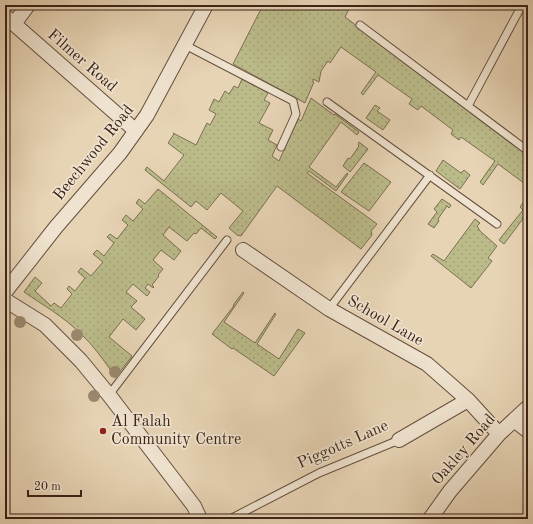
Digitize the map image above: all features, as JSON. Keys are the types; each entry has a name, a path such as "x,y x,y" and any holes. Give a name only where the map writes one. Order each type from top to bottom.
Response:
{"street":[{"path":"9,20 28,5"},
{"name":"Beechwood Road","path":"5,292 56,227 120,153 136,131 147,115 206,5"},
{"name":"Filmer Road","path":"9,20 136,131"},
{"name":"School Lane","path":"244,250 329,309 427,364 468,400 499,434"},
{"path":"5,300 45,325 81,360 110,395 194,506 200,519"},
{"name":"Piggotts Lane","path":"399,440 468,400"},
{"name":"Oakley Road","path":"430,519 450,490 499,434 528,407"},
{"path":"514,420 528,431"}],"lane":[{"path":"468,106 522,5"},
{"path":"360,25 528,151"},
{"path":"185,45 293,101 296,114 281,147"},
{"path":"327,102 497,224"},
{"path":"329,309 430,175"},
{"path":"110,395 227,240"},
{"name":"Piggotts Lane","path":"230,519 319,473 399,440"}],"green space":[{"path":"263,5 351,5 345,17 528,155 528,186 498,164 483,185 480,182 495,161 461,137 459,140 451,134 453,130 421,106 418,110 409,104 412,99 378,75 363,95 361,93 376,72 341,47 330,63 328,61 321,71 319,82 313,79 314,82 305,103 233,64"},
{"path":"242,79 268,93 264,100 270,103 259,123 273,130 268,140 277,145 272,156 279,161 298,119 301,121 311,98 359,132 357,135 341,122 309,167 336,187 347,173 348,174 336,191 309,171 307,173 377,224 371,231 372,235 361,249 277,186 241,236 237,235 229,228 243,211 221,193 207,210 196,201 191,207 145,170 147,167 164,181 184,155 168,143 174,134 173,133 196,145 207,123 210,125 216,114 209,110 214,99 219,102 225,91 229,94 234,86 238,88"},
{"path":"375,105 380,108 377,111 390,120 383,130 366,118"},
{"path":"359,142 368,149 350,172 343,166 359,146"},
{"path":"443,160 461,173 464,170 470,175 460,189 436,171"},
{"path":"364,163 391,182 369,211 341,192"},
{"path":"158,189 217,237 215,239 201,228 187,241 169,227 163,235 181,251 174,260 161,250 153,260 163,269 152,285 154,287 153,288 148,284 145,288 150,292 147,296 133,284 126,292 137,301 131,307 145,319 136,330 123,319 109,337 132,356 118,374 112,372 93,347 68,322 24,292 35,277 42,283 35,291 51,306 54,303 61,308 72,294 67,289 69,286 75,291 85,278 78,272 81,268 91,276 103,262 93,254 97,250 104,256 114,243 107,237 110,234 117,239 128,225 122,220 126,215 133,221 143,209 136,203 139,199 145,204"},
{"path":"528,196 528,212 504,244 499,240 523,210 520,207"},
{"path":"442,199 451,205 449,208 447,206 434,228 428,224 437,212 434,209"},
{"path":"475,219 480,223 477,226 480,231 497,246 488,258 492,261 471,288 431,256 433,254 444,261"},
{"path":"243,292 244,293 224,322 255,343 275,313 276,314 257,344 279,359 298,329 305,333 274,376 233,348 232,349 212,334"}],"place":[{"name":"Al Falah Community Centre","path":"103,431"}]}
